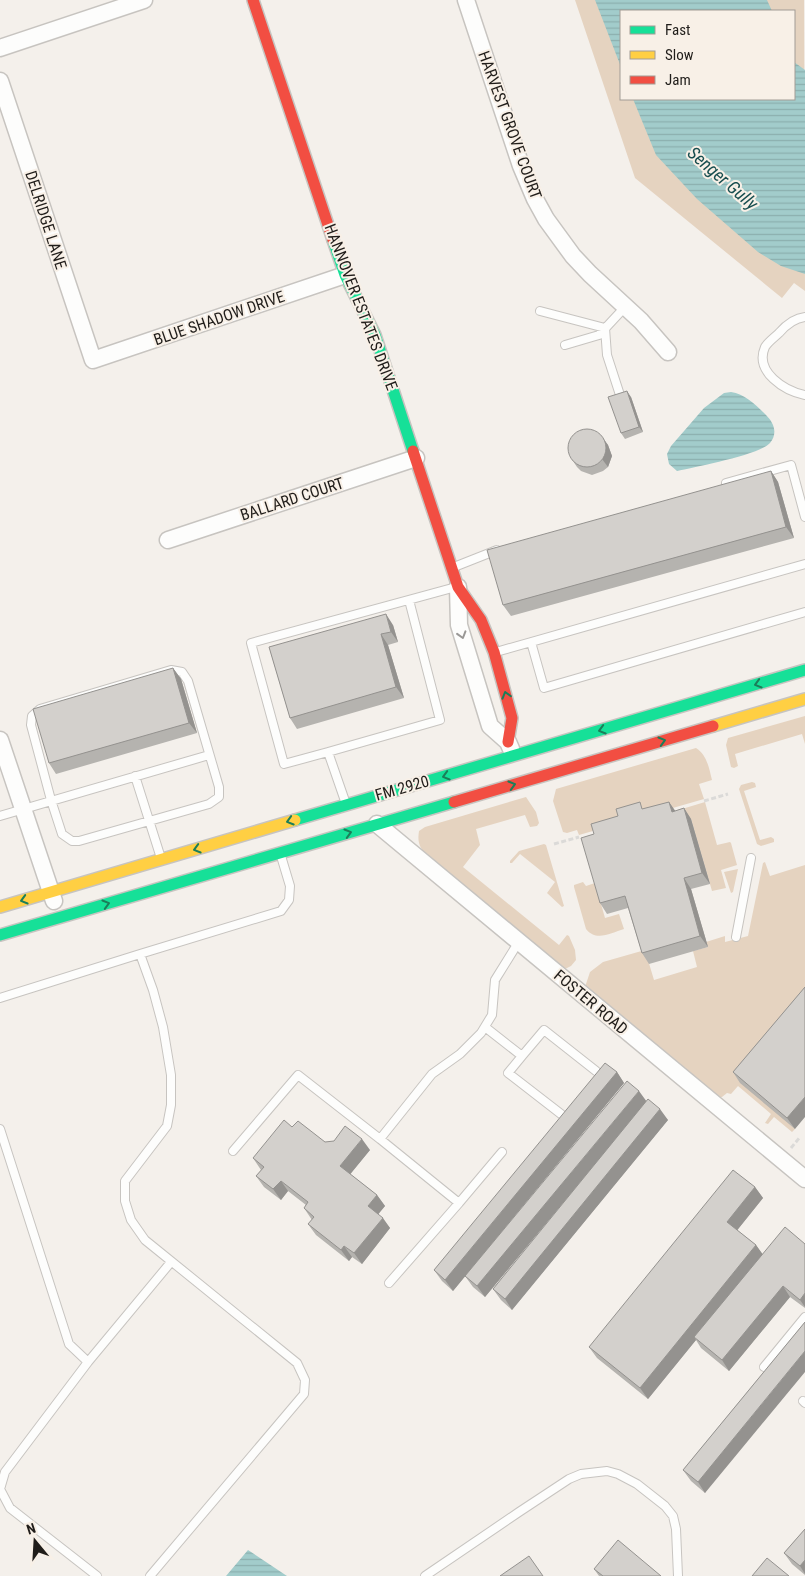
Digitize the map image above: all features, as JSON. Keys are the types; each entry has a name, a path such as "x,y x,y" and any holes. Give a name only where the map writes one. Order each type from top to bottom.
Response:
{"main road":[{"name":"HANNOVER ESTATES DRIVE","path":"253,0 345,275 375,335 458,587 481,620 494,652 512,718 512,749"},
{"name":"FM 2920","path":"0,907 346,805 512,749 805,670"},
{"name":"FM 2920","path":"0,935 805,699"}],"street":[{"path":"0,48 144,0"},
{"name":"HARVEST GROVE COURT","path":"466,0 521,166 546,219 573,256 641,321 668,352"},
{"name":"DELRIDGE LANE","path":"0,80 93,360"},
{"name":"BLUE SHADOW DRIVE","path":"93,360 345,275"},
{"name":"BALLARD COURT","path":"168,540 416,458"},
{"name":"HANNOVER ESTATES DRIVE","path":"458,587 459,625 490,726 512,749"},
{"path":"0,740 59,918"},
{"name":"FOSTER ROAD","path":"377,824 518,943 805,1179"}],"lane":[{"path":"565,345 599,335 625,307"},
{"path":"540,311 605,328"},
{"path":"805,317 799,317 785,327 765,347 763,358 767,372 778,383 799,394 805,395"},
{"path":"605,328 607,355 620,395"},
{"path":"716,486 791,465 805,517"},
{"path":"452,568 509,546"},
{"path":"494,652 805,564"},
{"path":"409,600 440,720 284,764 251,643 409,600 458,587"},
{"path":"531,642 544,688 805,612"},
{"path":"172,670 182,672 188,681 209,755 219,787 219,796 209,804 79,842 72,841 62,834 51,800 31,725 32,716 40,710 172,670"},
{"path":"328,752 346,805"},
{"path":"0,816 209,755"},
{"path":"135,776 148,822 162,860"},
{"path":"0,998 281,911 289,900 290,886 280,853"},
{"path":"736,937 751,858"},
{"path":"380,1139 432,1074 460,1054 481,1033 492,1015 495,980 518,943"},
{"path":"140,954 153,990 163,1027 171,1075 171,1105 167,1126 125,1181 126,1201 131,1220 145,1240 297,1363 305,1380 304,1394 150,1576"},
{"path":"485,1027 522,1056"},
{"path":"561,1114 508,1073 544,1030 596,1071"},
{"path":"233,1151 298,1075 460,1203"},
{"path":"0,1129 69,1344 88,1362"},
{"path":"389,1283 460,1203 502,1152"},
{"path":"97,1576 10,1508 0,1489 5,1472 88,1362 171,1262"},
{"path":"764,1367 805,1317"},
{"path":"425,1576 569,1479 581,1474 607,1471 618,1474 636,1484 665,1506 673,1516 676,1529 678,1576"}],"path":[{"path":"704,800 728,794"},
{"path":"554,844 579,837"}],"shaded area":[{"path":"575,0 804,0 805,291 794,283 782,298 635,178"},
{"path":"805,716 805,744 802,734 735,754 738,766 731,767 726,745 728,738"},
{"path":"696,748 709,766 712,780 699,784 704,799 579,835 577,830 567,833 563,832 553,801 556,789"},
{"path":"755,783 756,787 744,791 760,840 771,837 774,839 774,842 761,846 757,844 739,789 741,785"},
{"path":"526,797 536,812 539,823 537,826 530,827 525,815 476,829 480,845 463,867 559,945 567,935 569,936 575,950 576,960 571,966 563,970 428,857 421,848 418,839 419,831 425,827"},
{"path":"705,802 717,845 731,843 737,865 721,870 726,888 712,891 691,819 649,819"},
{"path":"546,845 564,906 562,907 547,893 555,882 520,854 510,863 519,851"},
{"path":"765,862 770,876 805,865 805,1007 795,1129 792,1132 774,1117 768,1124 765,1123 771,1114 738,1086 731,1094 727,1093 718,1098 585,987 590,972 603,962 645,950 654,980 697,967 693,951 708,947 706,942 725,936 725,942 748,936 763,863"},
{"path":"738,869 733,892 731,893 724,872"},
{"path":"583,882 586,886 595,883 605,918 619,914 624,929 599,936 590,933 586,929 574,887 574,885"}],"water":[{"path":"595,0 767,0 772,10 620,10 620,64"},
{"name":"Senger Gully","path":"795,63 805,70 805,274 781,266 758,252 697,199 656,155 633,100 795,100"},
{"path":"731,392 750,400 769,418 774,428 774,436 770,443 740,456 677,471 669,464 667,454 671,446 704,408 724,393"},
{"path":"248,1550 287,1576 226,1576"}],"building":[{"path":"627,391 639,427 621,433 608,397"},
{"path":"587,429 600,435 606,448 600,461 587,467 574,461 568,448 574,435"},
{"path":"771,471 786,527 503,605 487,550"},
{"path":"386,614 391,632 381,634 396,687 290,718 269,647"},
{"path":"173,668 189,723 49,763 33,709"},
{"path":"640,802 642,809 669,802 672,812 684,808 702,873 684,878 700,936 642,953 625,896 600,903 581,838 594,834 591,824 618,816 616,809"},
{"path":"805,987 805,1097 787,1118 733,1072"},
{"path":"605,1063 617,1072 445,1280 434,1270"},
{"path":"627,1081 639,1091 477,1286 465,1276"},
{"path":"648,1099 660,1109 505,1299 493,1289"},
{"path":"284,1120 292,1127 298,1121 325,1142 334,1141 345,1126 362,1139 340,1166 377,1195 368,1206 383,1218 354,1253 344,1246 341,1250 308,1224 314,1217 304,1208 308,1202 281,1181 273,1189 256,1176 264,1167 253,1158"},
{"path":"733,1170 755,1187 727,1222 756,1245 640,1388 589,1347"},
{"path":"785,1227 805,1244 805,1293 800,1300 783,1286 722,1360 694,1337"},
{"path":"805,1322 805,1351 698,1482 683,1470"},
{"path":"805,1529 805,1560 800,1566 784,1553"},
{"path":"618,1540 661,1576 603,1576 594,1569"},
{"path":"529,1556 543,1576 500,1576"},
{"path":"767,1558 789,1576 752,1576"}],"traffic: fast":[{"path":"333,240 345,275 375,335 413,451"},
{"path":"295,820 805,670"},
{"path":"0,935 454,802"}],"traffic: slow":[{"path":"713,726 805,699"},
{"path":"0,907 295,820"}],"traffic: jam":[{"path":"253,0 333,240"},
{"path":"413,451 458,587 481,620 494,652 512,718 508,742"},
{"path":"454,802 713,726"}]}
